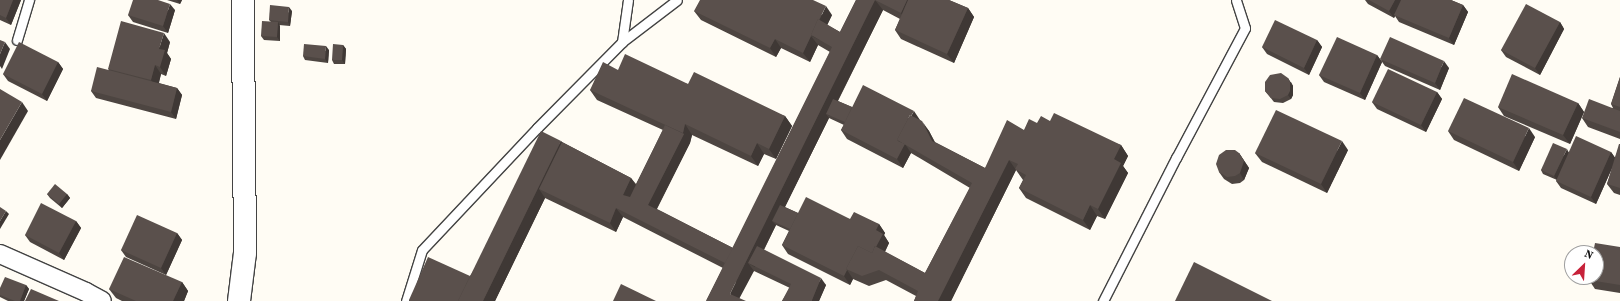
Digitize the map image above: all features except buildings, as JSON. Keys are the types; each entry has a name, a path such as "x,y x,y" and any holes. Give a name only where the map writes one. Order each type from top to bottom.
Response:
{"street":[{"path":"239,301 245,253 243,0"},
{"path":"0,254 86,292 102,301"}],"lane":[{"path":"17,40 29,0"},
{"path":"622,42 628,0"},
{"path":"406,301 422,250 537,128 622,42 677,0"},
{"path":"1104,301 1176,158 1245,28 1236,0"}]}
